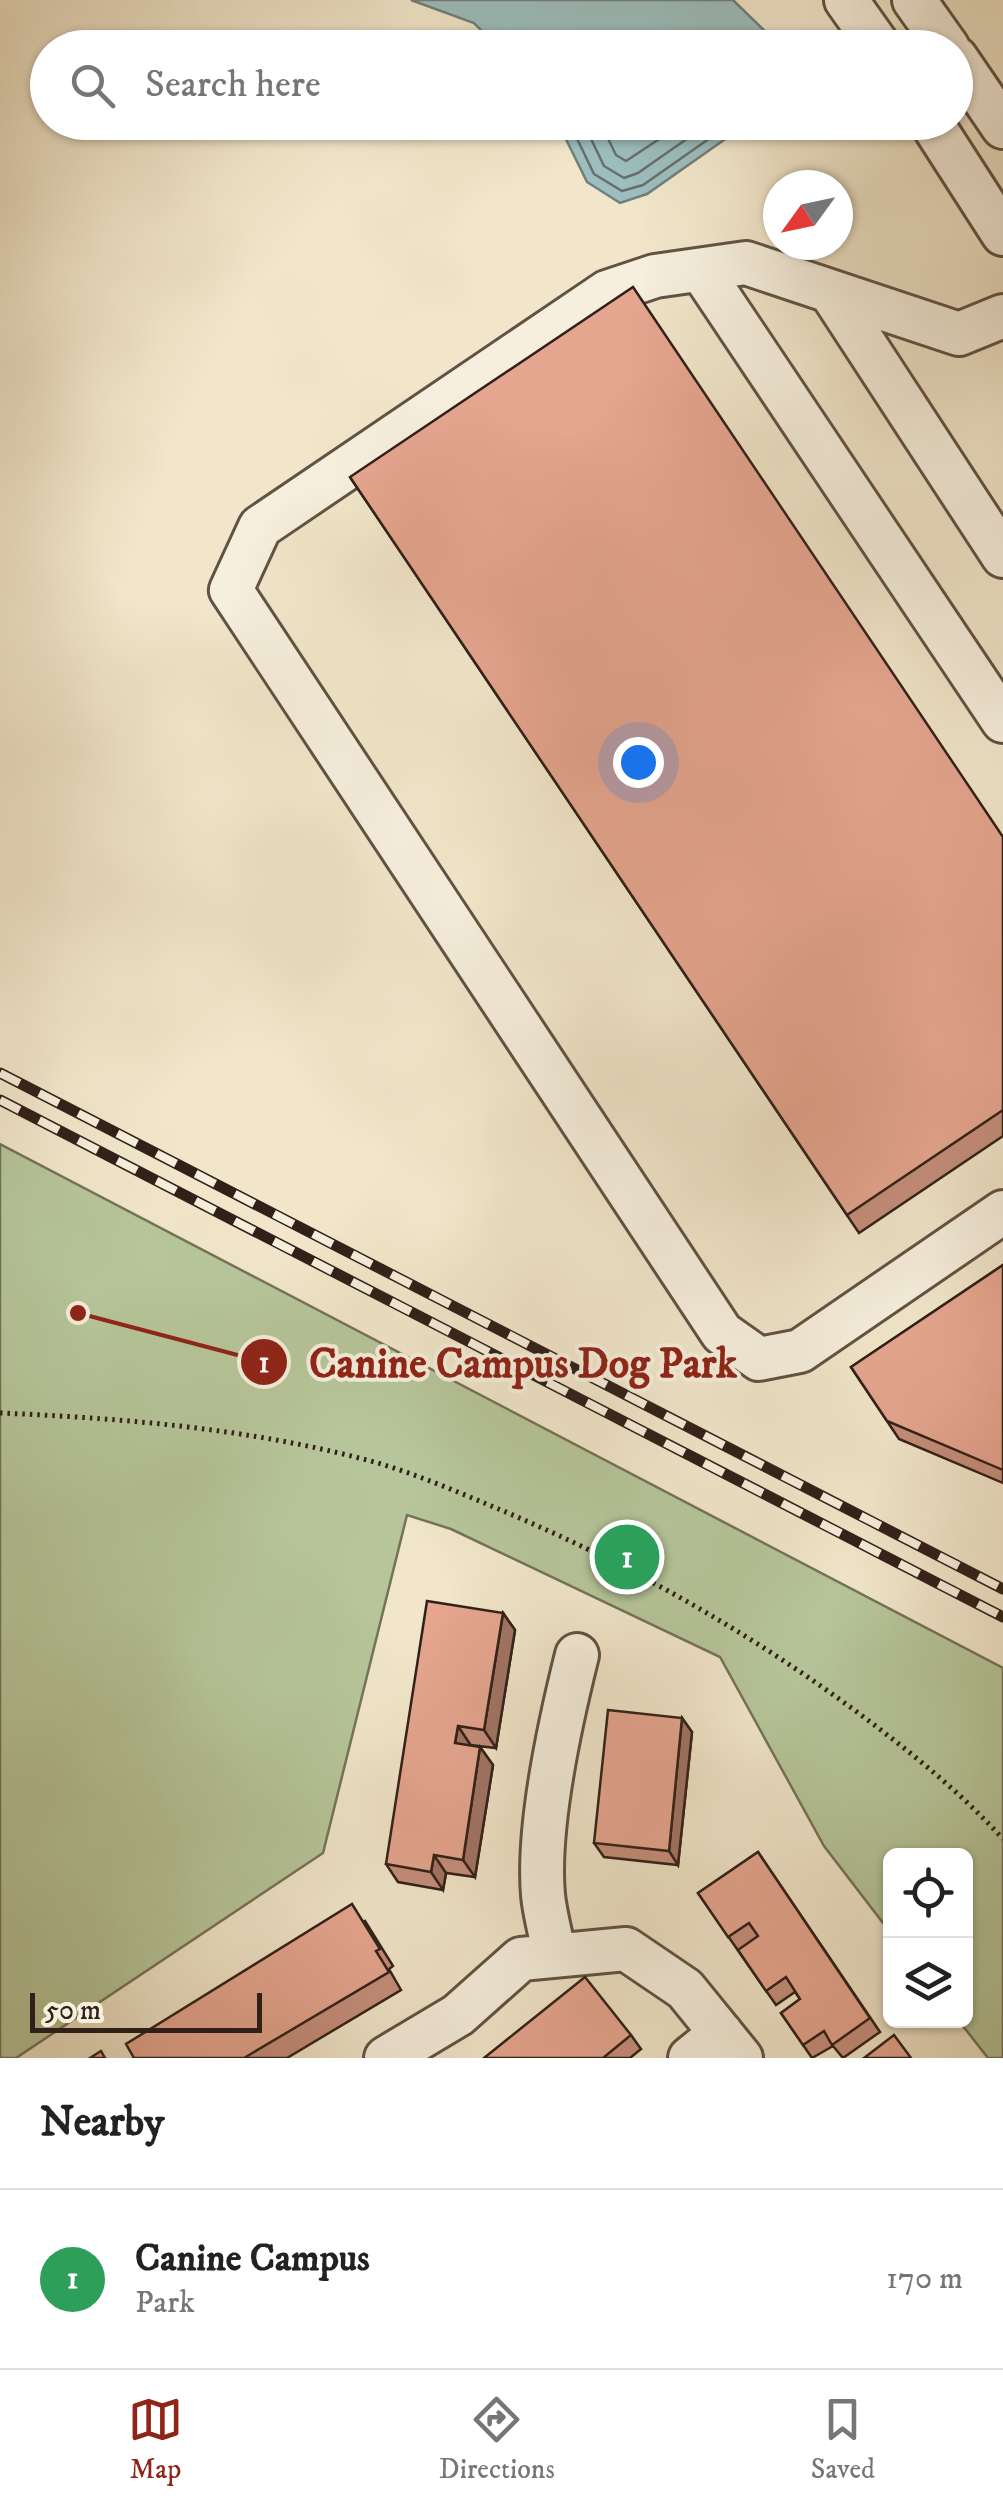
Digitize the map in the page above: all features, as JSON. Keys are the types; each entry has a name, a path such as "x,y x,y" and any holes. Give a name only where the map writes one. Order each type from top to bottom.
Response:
{"street":[{"path":"846,0 867,30"},
{"path":"914,0 935,30"},
{"path":"973,82 1002,122 973,129"},
{"path":"943,140 1003,234"},
{"path":"1003,316 959,334 746,263 655,276 607,292 260,527 230,590 722,1333 758,1360 800,1351 1003,1212"},
{"path":"700,270 1002,717"},
{"path":"830,291 1003,556"},
{"path":"555,1956 543,1896 543,1846 563,1710 577,1655"},
{"path":"393,2056 458,2016 521,1960 626,1949 685,1989 717,2050"}],"path":[{"path":"0,1413 173,1426 360,1458 542,1527 615,1560 688,1601 830,1691 940,1778 1003,1839"}],"green space":[{"path":"0,1144 1003,1668 1003,2058 988,2058 964,2028 973,2028 973,1848 883,1848 883,1923 824,1846 720,1657 451,1529 407,1515 323,1853 16,2058 0,2058"}],"water":[{"path":"411,0 733,0 764,30 481,30 474,23"},
{"path":"566,140 724,140 647,194 620,203 587,182"}],"building":[{"path":"633,287 1003,837 1003,1110 847,1215 350,477"},
{"path":"1003,1265 1003,1470 887,1421 851,1367"},
{"path":"427,1601 503,1613 484,1730 458,1726 455,1743 480,1747 463,1860 434,1855 431,1872 386,1864"},
{"path":"608,1710 682,1718 669,1851 594,1843"},
{"path":"758,1852 870,2018 832,2045 824,2031 803,2045 781,2013 800,1999 786,1977 766,1991 738,1950 758,1936 749,1923 728,1937 698,1893"},
{"path":"352,1904 380,1949 376,1951 389,1972 244,2058 134,2058 126,2044"},
{"path":"585,1977 631,2035 603,2058 484,2058"},
{"path":"894,2035 911,2058 864,2058"}],"railway":[{"path":"0,1073 1003,1589"},
{"path":"0,1100 1003,1617"}],"place":[{"name":"Canine Campus Dog Park","path":"78,1313"},
{"name":"Canine Campus","path":"627,1557"}]}
